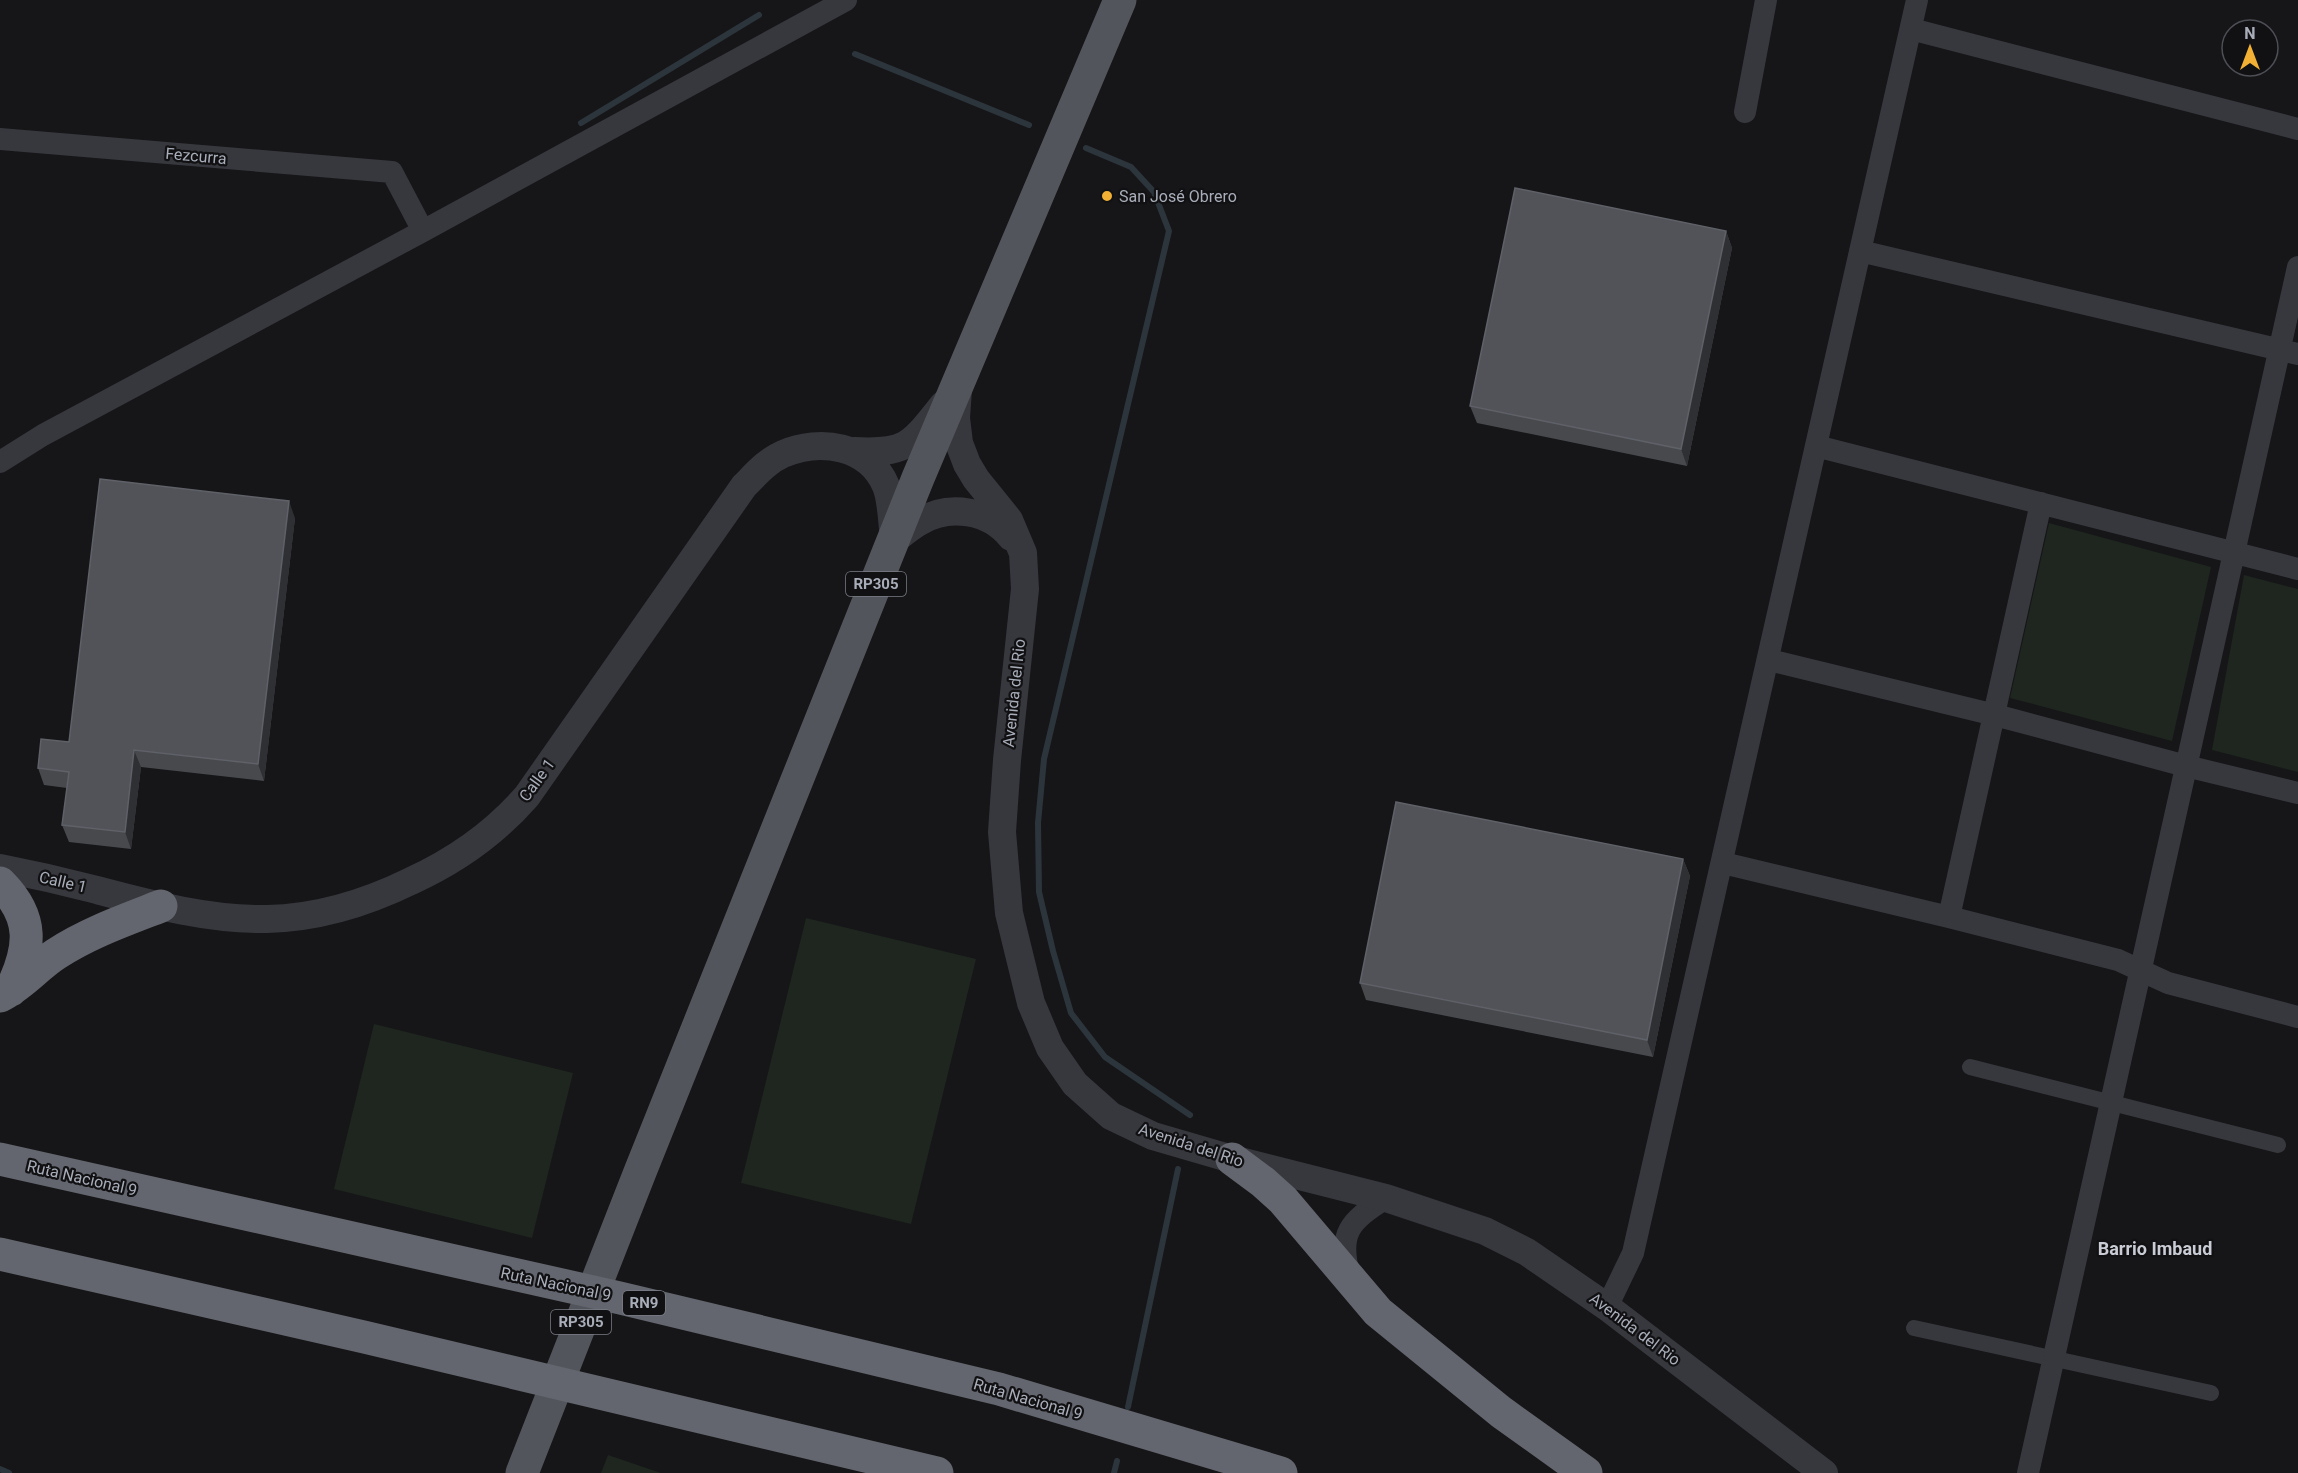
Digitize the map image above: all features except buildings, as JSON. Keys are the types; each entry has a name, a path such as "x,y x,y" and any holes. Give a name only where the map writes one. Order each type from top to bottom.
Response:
{"highway":[{"path":"0,883 15,898 24,919 26,947 22,968 5,993"},
{"path":"5,993 56,954 98,931 161,906"},
{"name":"Ruta Nacional 9","path":"0,1159 609,1295 988,1387 1281,1473"},
{"path":"1232,1159 1283,1200 1378,1312 1501,1412 1586,1473"},
{"path":"0,1254 364,1337 937,1473"}],"main road":[{"name":"RP305","path":"522,1473 918,478 1120,0"}],"street":[{"path":"0,462 43,435 846,0"},
{"path":"1745,112 1766,0"},
{"path":"1607,1307 1633,1253 1917,0"},
{"path":"1911,29 2298,129"},
{"name":"Fezcurra","path":"0,140 392,172 423,231"},
{"path":"1860,252 2289,352"},
{"path":"2028,1473 2109,1102 2142,973 2235,553 2289,352 2298,267"},
{"name":"Calle 1","path":"0,868 161,906 226,916 257,918 316,914 351,906 445,865 507,819 527,796 737,495 762,467 781,454 798,449 834,447 884,453 906,446 921,432 958,384"},
{"name":"Avenida del Rio","path":"958,384 956,418 959,443 967,464 976,480 1009,520 1023,553 1025,589 1007,760 1002,832 1009,913 1031,1003 1050,1048 1075,1084 1112,1116 1153,1136 1232,1159 1386,1198 1485,1231 1527,1252 1607,1307 1824,1473"},
{"path":"1816,446 2298,569"},
{"path":"854,451 876,469 886,487 894,540 921,520 941,512 956,511 976,514 992,521 1006,531 1023,553"},
{"path":"1949,917 2041,503"},
{"path":"1769,660 2298,793"},
{"path":"1723,863 2118,960 2168,983 2298,1017"},
{"path":"1970,1067 2278,1145"},
{"path":"1351,1281 1344,1256 1346,1233 1363,1212 1386,1198"},
{"path":"1914,1328 2211,1393"}],"shaded area":[{"path":"2049,523 2211,567 2172,741 2010,698"},
{"path":"2244,575 2298,589 2298,772 2212,750"},
{"path":"806,918 976,959 911,1224 741,1183"},
{"path":"374,1024 573,1073 532,1238 334,1189"},
{"path":"608,1455 661,1473 601,1473"}],"waterway":[{"path":"581,123 759,15"},
{"path":"855,54 1029,125"},
{"path":"1086,148 1131,167 1154,192 1169,231 1044,759 1038,823 1039,892 1071,1013 1105,1057 1190,1115"},
{"path":"1128,1407 1178,1169"},
{"path":"1114,1473 1117,1461"},
{"path":"0,1469 9,1473"}],"place":[{"name":"San José Obrero","path":"1107,196"}],"district":[{"name":"Barrio Imbaud","path":"2155,1248"}]}
